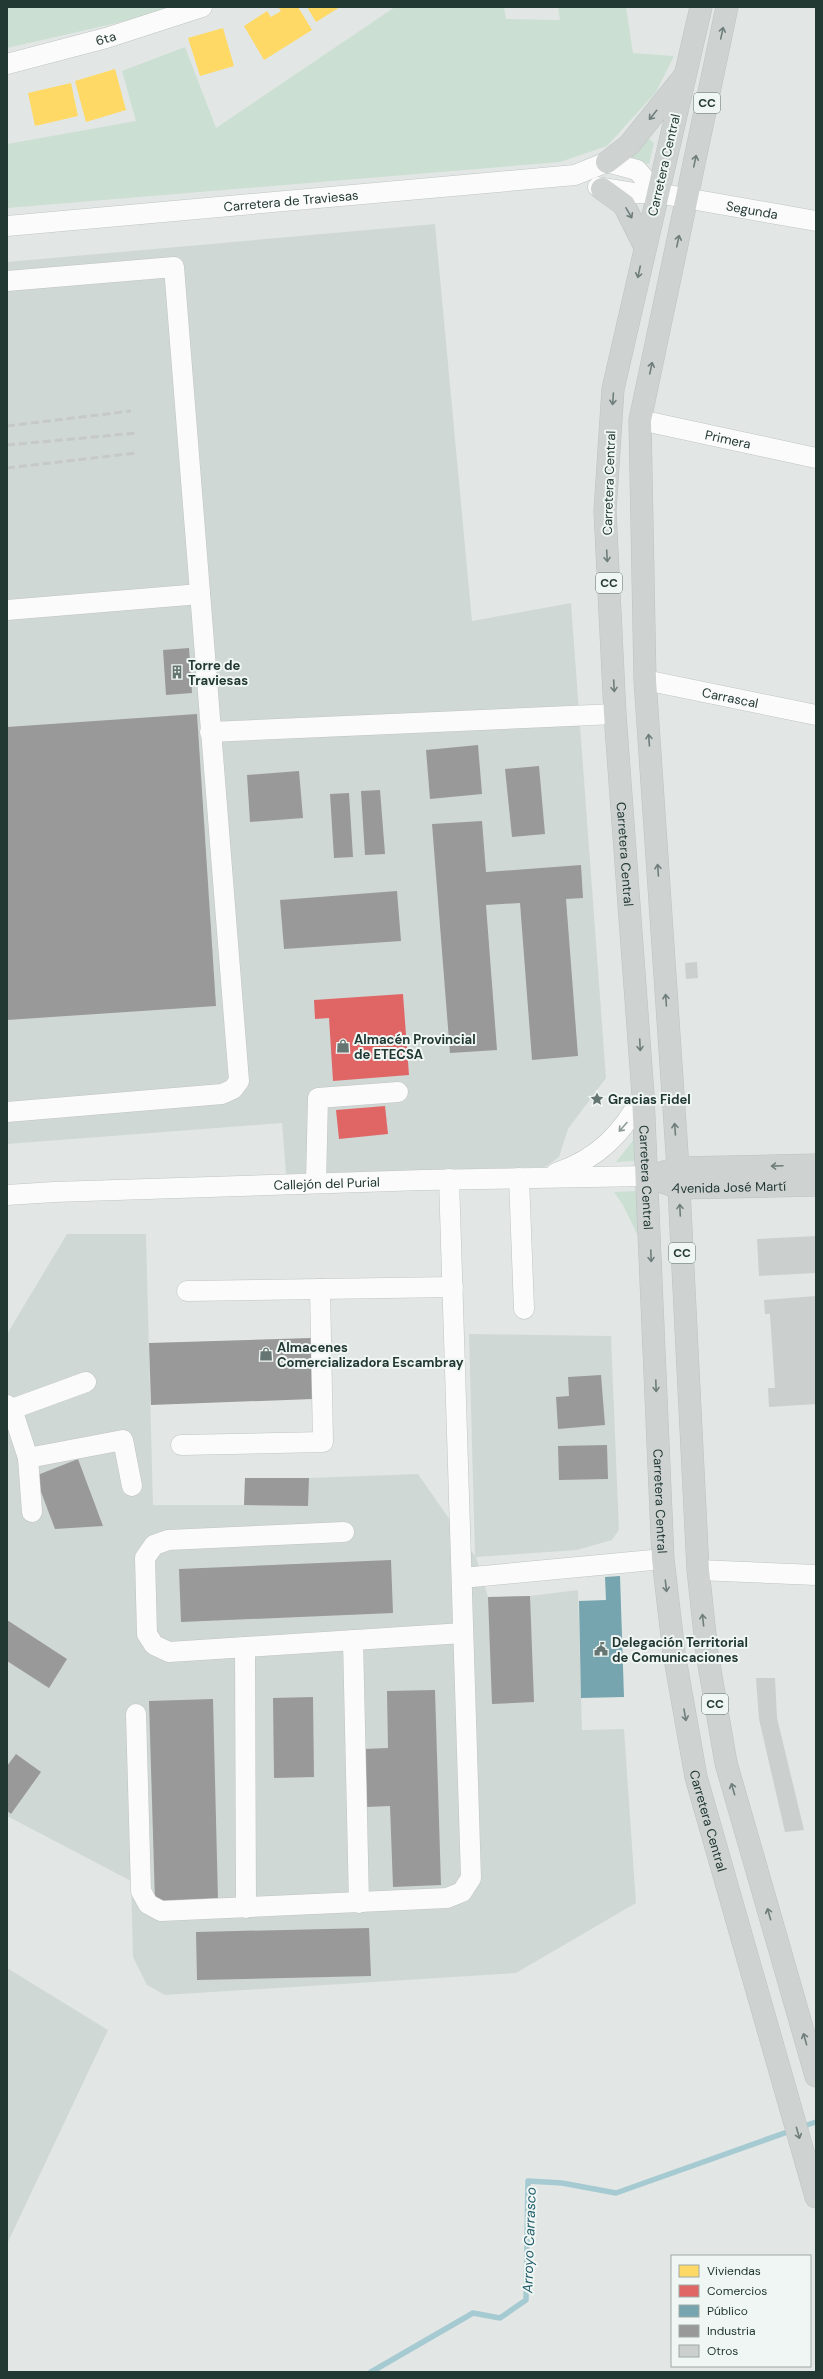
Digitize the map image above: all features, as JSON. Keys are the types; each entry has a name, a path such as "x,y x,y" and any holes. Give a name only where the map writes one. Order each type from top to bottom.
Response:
{"main road":[{"name":"Carretera Central","path":"701,7 613,389 605,511 615,714 643,1095 663,1559 674,1653 696,1777 816,2197"},
{"name":"CC","path":"727,7 640,420 645,680 678,1178 698,1570 706,1653 726,1763 816,2076"},
{"path":"607,162 629,145 686,74"},
{"path":"602,189 624,205 645,247"},
{"name":"Avenida José Martí","path":"678,1178 816,1165"},
{"name":"Avenida José Martí","path":"647,1176 816,1185"},
{"path":"663,1559 698,1570"}],"street":[{"name":"6ta","path":"7,64 106,38 202,7"},
{"name":"Carretera de Traviesas","path":"7,226 575,175 607,162"},
{"path":"607,162 637,170 657,193"},
{"path":"575,175 602,189 657,193"},
{"name":"Segunda","path":"657,193 816,221"},
{"path":"7,281 174,267 238,1081 233,1089 222,1094 7,1112"},
{"name":"Primera","path":"640,420 816,458"},
{"path":"7,610 200,594"},
{"name":"Carrascal","path":"645,680 816,715"},
{"path":"210,732 615,714"},
{"path":"316,1183 318,1098 398,1092"},
{"path":"544,1177 574,1167 605,1147 630,1119 643,1095"},
{"name":"Callejón del Purial","path":"7,1195 449,1179 647,1176"},
{"path":"519,1178 524,1309"},
{"path":"136,1714 141,1891 148,1904 161,1912 447,1898 462,1892 471,1878 449,1179"},
{"path":"187,1291 453,1286"},
{"path":"181,1445 323,1442 320,1289"},
{"path":"32,1512 28,1458 10,1407 86,1382"},
{"path":"28,1458 123,1440 132,1486"},
{"path":"344,1532 168,1540 154,1545 145,1558 147,1634 154,1646 169,1652 463,1633"},
{"path":"462,1578 663,1559"},
{"path":"698,1570 816,1575"},
{"path":"353,1640 359,1903"},
{"path":"245,1647 246,1908"}],"shaded area":[{"path":"435,224 472,621 571,603 606,1078 568,1129 559,1157 545,1167 286,1174 282,1123 7,1144 7,262"},
{"path":"67,1234 146,1234 153,1505 244,1505 245,1478 309,1478 418,1474 475,1556 469,1334 611,1336 619,1530 612,1540 577,1550 476,1557 488,1597 530,1596 578,1590 582,1730 624,1729 636,1903 516,1973 165,1995 147,1985 133,1957 131,1881 7,1816 7,1334"},
{"path":"7,1968 108,2030 7,2244"}],"green space":[{"path":"7,7 174,7 156,14 7,48"},
{"path":"395,7 504,7 506,19 560,20 558,7 626,7 633,53 674,56 656,92 607,146 560,162 7,208 7,144 136,121 122,71 185,47 216,128"},
{"path":"648,138 654,143 649,164 627,159"},
{"path":"635,1138 636,1161 616,1162"},
{"path":"637,1191 640,1240 623,1205 614,1192"}],"building: Viviendas":[{"path":"278,7 298,7 312,30 264,60 244,26 267,11 271,17 281,11"},
{"path":"307,7 340,7 316,22"},
{"path":"223,28 234,66 200,76 188,38"},
{"path":"115,69 126,110 86,122 75,81"},
{"path":"71,83 78,116 35,126 28,93"}],"building: Comercios":[{"path":"403,994 409,1075 333,1081 329,1018 315,1019 314,1000"},
{"path":"385,1106 388,1134 339,1139 336,1110"}],"building: Público":[{"name":"Delegación Territorial de Comunicaciones","path":"620,1576 624,1697 581,1698 579,1601 606,1600 605,1577"}],"building: Industria":[{"name":"Torre de Traviesas","path":"189,648 192,693 166,695 163,650"},
{"path":"197,714 216,1006 7,1020 7,727"},
{"path":"478,745 482,794 430,799 426,750"},
{"path":"539,766 545,834 512,837 505,769"},
{"path":"299,771 303,818 250,822 247,775"},
{"path":"380,790 385,854 365,855 361,791"},
{"path":"349,793 353,857 334,858 330,794"},
{"path":"482,821 486,872 581,865 583,898 566,899 578,1056 532,1060 520,903 486,905 497,1050 450,1053 432,824"},
{"path":"397,891 401,941 284,949 280,900"},
{"path":"311,1338 313,1399 151,1405 149,1343"},
{"path":"601,1375 605,1425 558,1429 556,1397 569,1396 568,1377"},
{"path":"607,1445 608,1479 559,1480 558,1446"},
{"path":"78,1459 103,1526 55,1529 35,1476"},
{"path":"245,1478 309,1478 308,1506 244,1505"},
{"path":"391,1560 393,1613 181,1622 179,1569"},
{"path":"530,1596 534,1702 492,1704 488,1597"},
{"path":"7,1620 67,1659 49,1688 7,1661"},
{"path":"435,1690 441,1885 393,1887 390,1806 366,1807 364,1749 388,1748 387,1691"},
{"path":"313,1697 314,1777 274,1778 273,1698"},
{"path":"213,1699 218,1900 155,1902 149,1701"},
{"path":"16,1754 41,1772 11,1814 7,1811 7,1766"},
{"path":"369,1928 371,1976 197,1980 196,1932"}],"building: Otros":[{"path":"697,962 698,978 686,979 685,963"},
{"path":"816,1236 816,1273 759,1276 757,1239"},
{"path":"816,1296 816,1404 769,1407 768,1388 775,1388 770,1314 765,1314 764,1300"},
{"path":"756,1678 775,1678 777,1718 804,1830 785,1832 759,1719"}],"waterway":[{"name":"Arroyo Carrasco","path":"801,2127 816,2122"},
{"name":"Arroyo Carrasco","path":"371,2372 473,2313 500,2318 526,2300 528,2181 562,2183 616,2193 793,2130"}],"railway":[{"path":"7,426 131,411"},
{"path":"7,445 137,433"},
{"path":"7,468 136,453"}],"place":[{"name":"Torre de Traviesas","path":"177,672"},
{"name":"Almacén Provincial de ETECSA","path":"343,1046"},
{"name":"Gracias Fidel","path":"597,1099"},
{"name":"Almacenes Comercializadora Escambray","path":"266,1354"},
{"name":"Delegación Territorial de Comunicaciones","path":"601,1649"}]}
